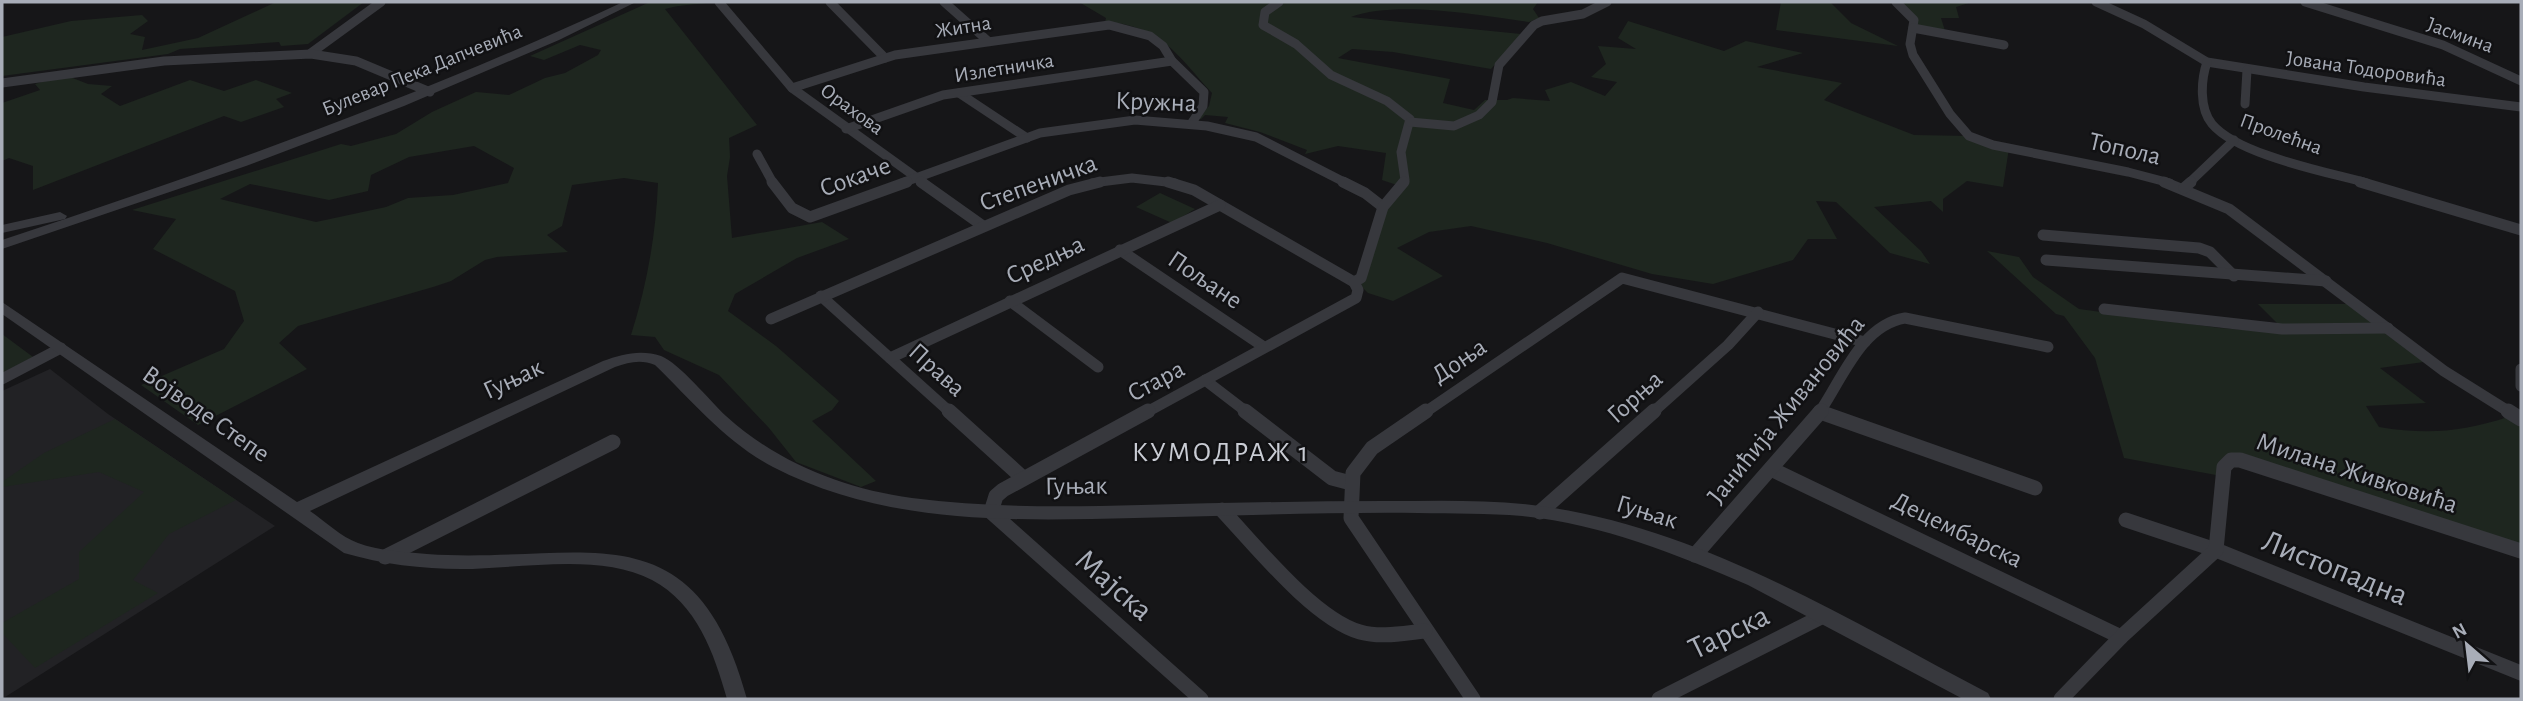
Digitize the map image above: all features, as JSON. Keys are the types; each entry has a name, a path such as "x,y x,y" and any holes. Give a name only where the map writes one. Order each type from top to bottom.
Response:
{"street":[{"path":"311,54 366,16 381,2"},
{"name":"Орахова","path":"719,2 792,88 982,226"},
{"path":"830,2 885,58"},
{"path":"944,2 988,41"},
{"path":"1279,2 1265,12 1263,26 1296,44 1331,75 1400,109 1410,122 1454,126 1479,115 1492,102 1499,65 1534,25 1590,12 1607,2"},
{"name":"Топола","path":"1896,2 1914,20 1911,48 1916,60 1950,114 1969,136 1993,145 2127,172 2184,188 2229,209 2444,371 2518,414"},
{"path":"2096,2 2144,24 2207,62"},
{"name":"Јасмина","path":"2305,2 2460,52 2493,65 2521,81"},
{"name":"Булевар Пека Дапчевића","path":"2,245 230,166 430,92 625,3"},
{"name":"Житна","path":"792,88 885,58 1109,25 1150,36 1166,49 1172,61 1204,92 1203,106 1191,124"},
{"path":"1913,28 2004,45"},
{"path":"2,83 153,62 311,54 356,61 430,92"},
{"name":"Излетничка","path":"846,129 926,100 1172,61"},
{"name":"Јована Тодоровића","path":"2207,62 2247,70 2521,107"},
{"name":"Пролећна","path":"2207,62 2202,80 2208,116 2212,124 2234,140 2298,163 2521,230"},
{"path":"2245,104 2247,70"},
{"path":"960,93 1027,138"},
{"name":"Кружна","path":"916,179 1055,129 1146,120 1191,124 1256,137 1365,193 1383,207"},
{"path":"1354,282 1361,278 1383,207 1405,180 1401,152 1410,122"},
{"path":"2184,188 2234,140"},
{"name":"Сокаче","path":"757,154 785,201 806,216 818,215 916,179"},
{"name":"Булевар Пека Дапчевића","path":"2,236 230,166"},
{"name":"Степеничка","path":"771,319 1069,190 1111,179 1139,178 1183,185 1354,282"},
{"name":"Средња","path":"890,358 1220,205"},
{"path":"2,229 80,211"},
{"path":"2,252 36,234"},
{"path":"2043,235 2199,248 2210,252 2234,276"},
{"name":"Пољане","path":"1120,250 1264,347"},
{"path":"2046,260 2326,281"},
{"path":"1627,278 1865,342"},
{"name":"Доња","path":"1350,507 1351,482 1357,465 1372,448 1618,280 1627,278"},
{"name":"Стара","path":"991,512 996,496 1023,478 1354,300 1358,293 1354,282"},
{"name":"Права","path":"821,296 1023,478"},
{"path":"1010,301 1098,367"},
{"name":"Војводе Степе","path":"2,307 351,548 385,557 462,562 594,560 648,570 678,588 712,626 724,651 737,699"},
{"path":"2104,309 2282,329 2388,328"},
{"name":"Горња","path":"1540,512 1727,345 1759,312"},
{"name":"Јанићија Живановића","path":"1695,555 1820,412 1874,331 1900,318 2048,347"},
{"path":"2,379 61,348"},
{"name":"Гуњак","path":"295,510 617,360 643,356 661,362 741,440 778,463 806,475 884,499 991,512 1042,514 1350,507 1471,508 1540,512 1634,534 1755,580 1980,699"},
{"path":"2521,369 2521,386"},
{"path":"1205,380 1332,478 1351,482"},
{"path":"1820,412 2035,488"},
{"path":"385,557 613,442"},
{"name":"Милана Живковића","path":"2216,550 2224,467 2231,460 2240,460 2521,551"},
{"name":"Децембарска","path":"1771,469 2121,637"},
{"path":"1350,507 1351,518 1473,699"},
{"path":"1222,510 1281,574 1335,621 1360,632 1385,635 1425,631"},
{"name":"Мајска","path":"991,512 1201,699"},
{"name":"Листопадна","path":"2126,520 2216,550 2521,673"},
{"path":"2061,699 2121,637 2216,550"},
{"name":"Тарска","path":"1659,699 1824,616"}],"shaded area":[{"path":"276,2 364,2 308,44 281,46 279,42 180,49 168,54 2,76 2,37 71,21 142,15 148,21 130,34 145,37 142,50 198,38"},
{"path":"650,2 713,2 665,9 757,125 729,138 727,176 732,238 822,222 849,239 797,258 735,294 728,311 776,346 839,401 832,410 812,421 876,481 861,487 796,462 769,428 719,375 664,350 655,337 631,335 650,259 658,183 624,178 572,185 562,226 547,235 568,252 485,260 451,281 298,326 279,343 307,369 198,425 141,385 224,349 244,321 235,291 153,249 176,219 132,210 341,144 351,146 396,134 432,112 476,92 509,95 545,78 565,73 598,55 601,50 580,45 544,60 530,56","holes":["474,146 514,168 508,183 453,195 408,198 386,207 316,222 220,199 250,184 329,200 368,191 371,175 409,157"]},
{"path":"1079,2 1538,2 1533,9 1539,18 1529,22 1414,9 1369,12 1351,17 1521,34 1491,69 1393,52 1352,49 1338,58 1450,79 1443,103 1474,110 1485,100 1513,98 1550,101 1545,90 1571,82 1605,96 1617,82 1591,77 1606,64 1598,46 1636,49 1618,38 1628,21 1724,51 1746,41 1803,53 1757,67 1842,83 1824,100 1914,135 1969,136 2009,148 2003,187 1967,181 1943,199 1943,212 1931,201 1874,207 1921,251 1930,264 1890,253 1836,202 1816,201 1837,239 1808,239 1793,260 1713,284 1652,274 1547,243 1471,226 1429,232 1397,248 1443,276 1393,301 1368,293 1361,286 1379,217 1400,186 1382,180 1386,153 1338,146 1305,154 1307,150 1260,132 1225,123 1228,117 1205,115 1197,119 1209,106 1212,93 1178,55 1154,36 1124,24 1105,22 1106,18"},
{"path":"1781,2 1830,2 1851,23 1898,46 1776,30"},
{"path":"1896,2 1972,2 1956,7 1959,18 1941,18 1946,34 1913,28 1914,23"},
{"path":"65,75 88,84 112,86 101,94 120,106 190,80 224,91 256,80 292,93 276,99 284,107 241,122 224,116 33,190 33,166 9,158 2,161 2,103 40,90 35,84"},
{"path":"1160,193 1195,209 1172,223 1136,207"},
{"path":"1987,251 2019,257 2033,277 2079,309 2220,328 2287,333 2258,304 2356,304 2431,361 2380,368 2426,403 2366,406 2379,427 2444,431 2508,417 2521,424 2521,546 2228,462 2216,475 2124,458 2095,358 2064,316 2056,314"},
{"path":"2,334 33,357 2,373"},
{"path":"50,369 108,414 275,526 2,699 2,391"},
{"path":"115,419 236,500 169,534 133,580 158,593 35,668 2,633 2,623 79,579 79,552 144,492 99,472 2,487 2,482 44,453"}],"district":[{"name":"КУМОДРАЖ 1","path":"1221,453"}]}
